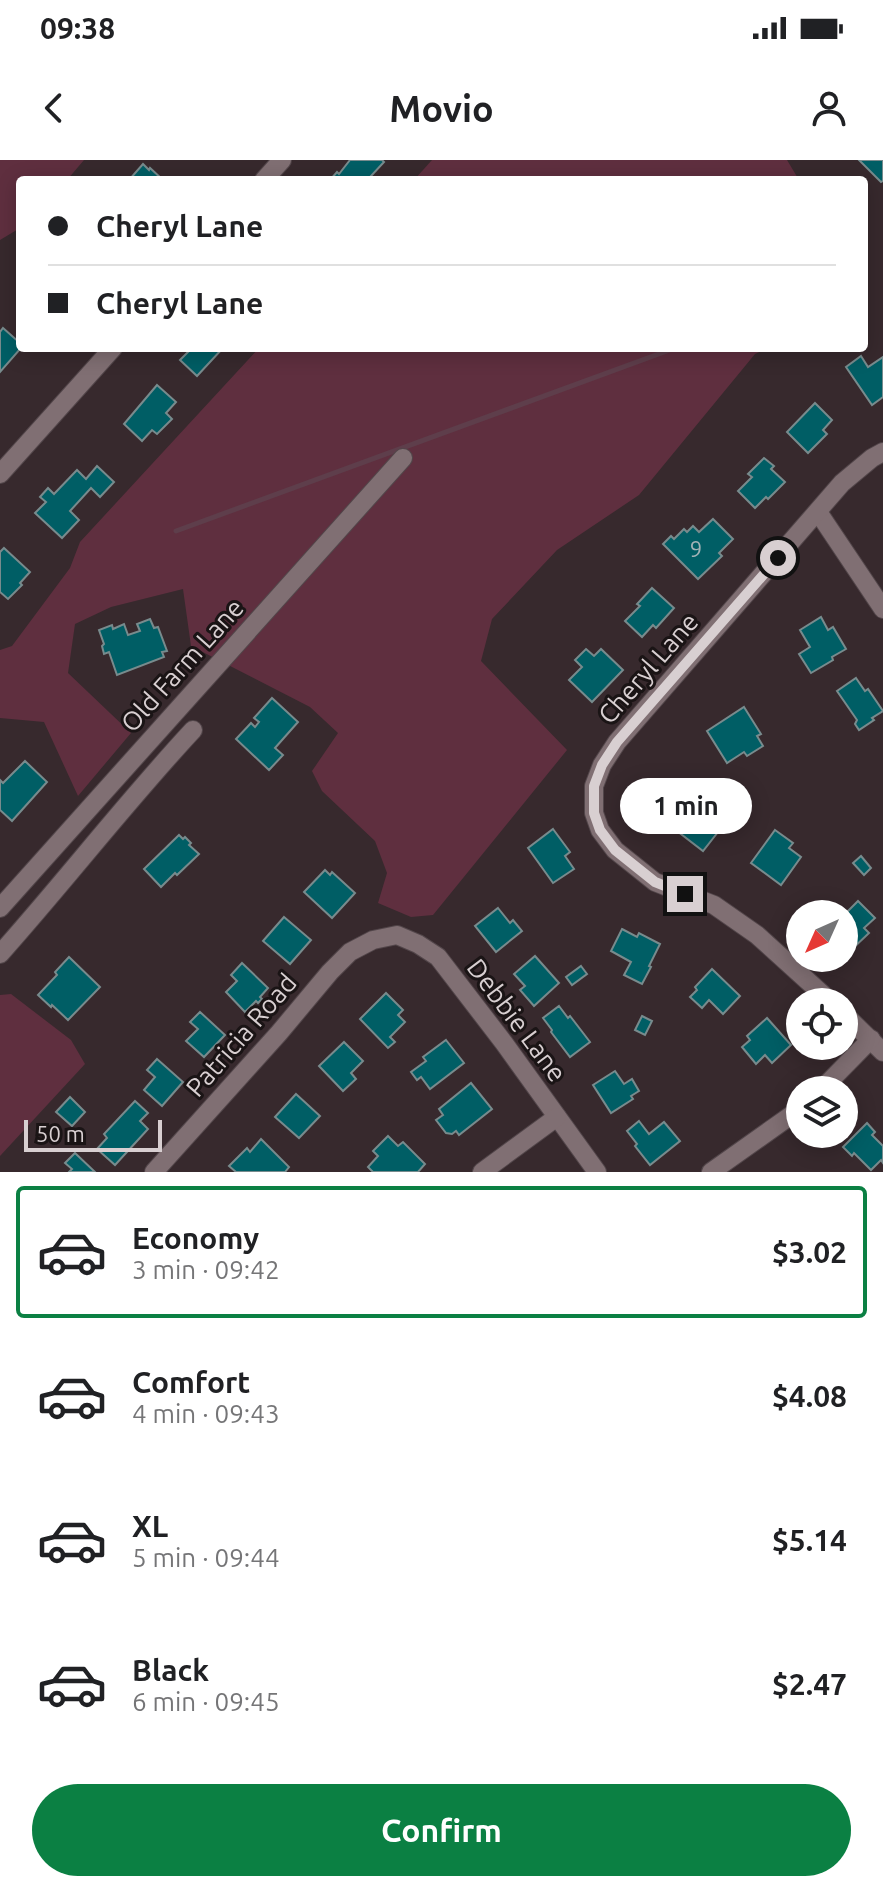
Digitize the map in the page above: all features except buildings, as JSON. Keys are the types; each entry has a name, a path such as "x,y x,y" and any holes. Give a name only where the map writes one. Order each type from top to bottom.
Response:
{"street":[{"path":"268,176 282,160"},
{"path":"0,474 109,352"},
{"name":"Cheryl Lane","path":"816,988 757,935 714,905 655,882 615,850 600,830 594,813 594,786 602,765 617,742 842,483 883,452"},
{"name":"Old Farm Lane","path":"0,908 403,458"},
{"path":"818,512 883,609"},
{"path":"0,954 193,730"},
{"name":"Debbie Lane","path":"373,940 397,935 438,957 597,1172"},
{"name":"Patricia Road","path":"154,1172 330,972 350,952 373,940"},
{"path":"838,1076 877,1045 858,1027"},
{"path":"482,1172 557,1117"},
{"path":"711,1172 786,1119"}],"shaded area":[{"path":"0,160 84,160 70,176 16,176 16,230 0,240"},
{"path":"432,160 787,160 797,176 418,176"},
{"path":"255,352 759,352 639,495 557,550 492,619 481,661 567,750 433,915 411,917 378,903 387,873 375,841 322,791 312,771 338,733 310,707 191,646 183,589 111,607 75,624 68,673 131,733 78,796 44,722 0,718 0,650 12,646 70,568 80,542"},
{"path":"11,994 71,1040 85,1064 0,1156 0,995"}],"waterway":[{"path":"176,531 664,352"}],"route":[{"path":"685,894 655,882 615,850 600,830 594,813 594,786 602,765 617,742 778,558"}]}
